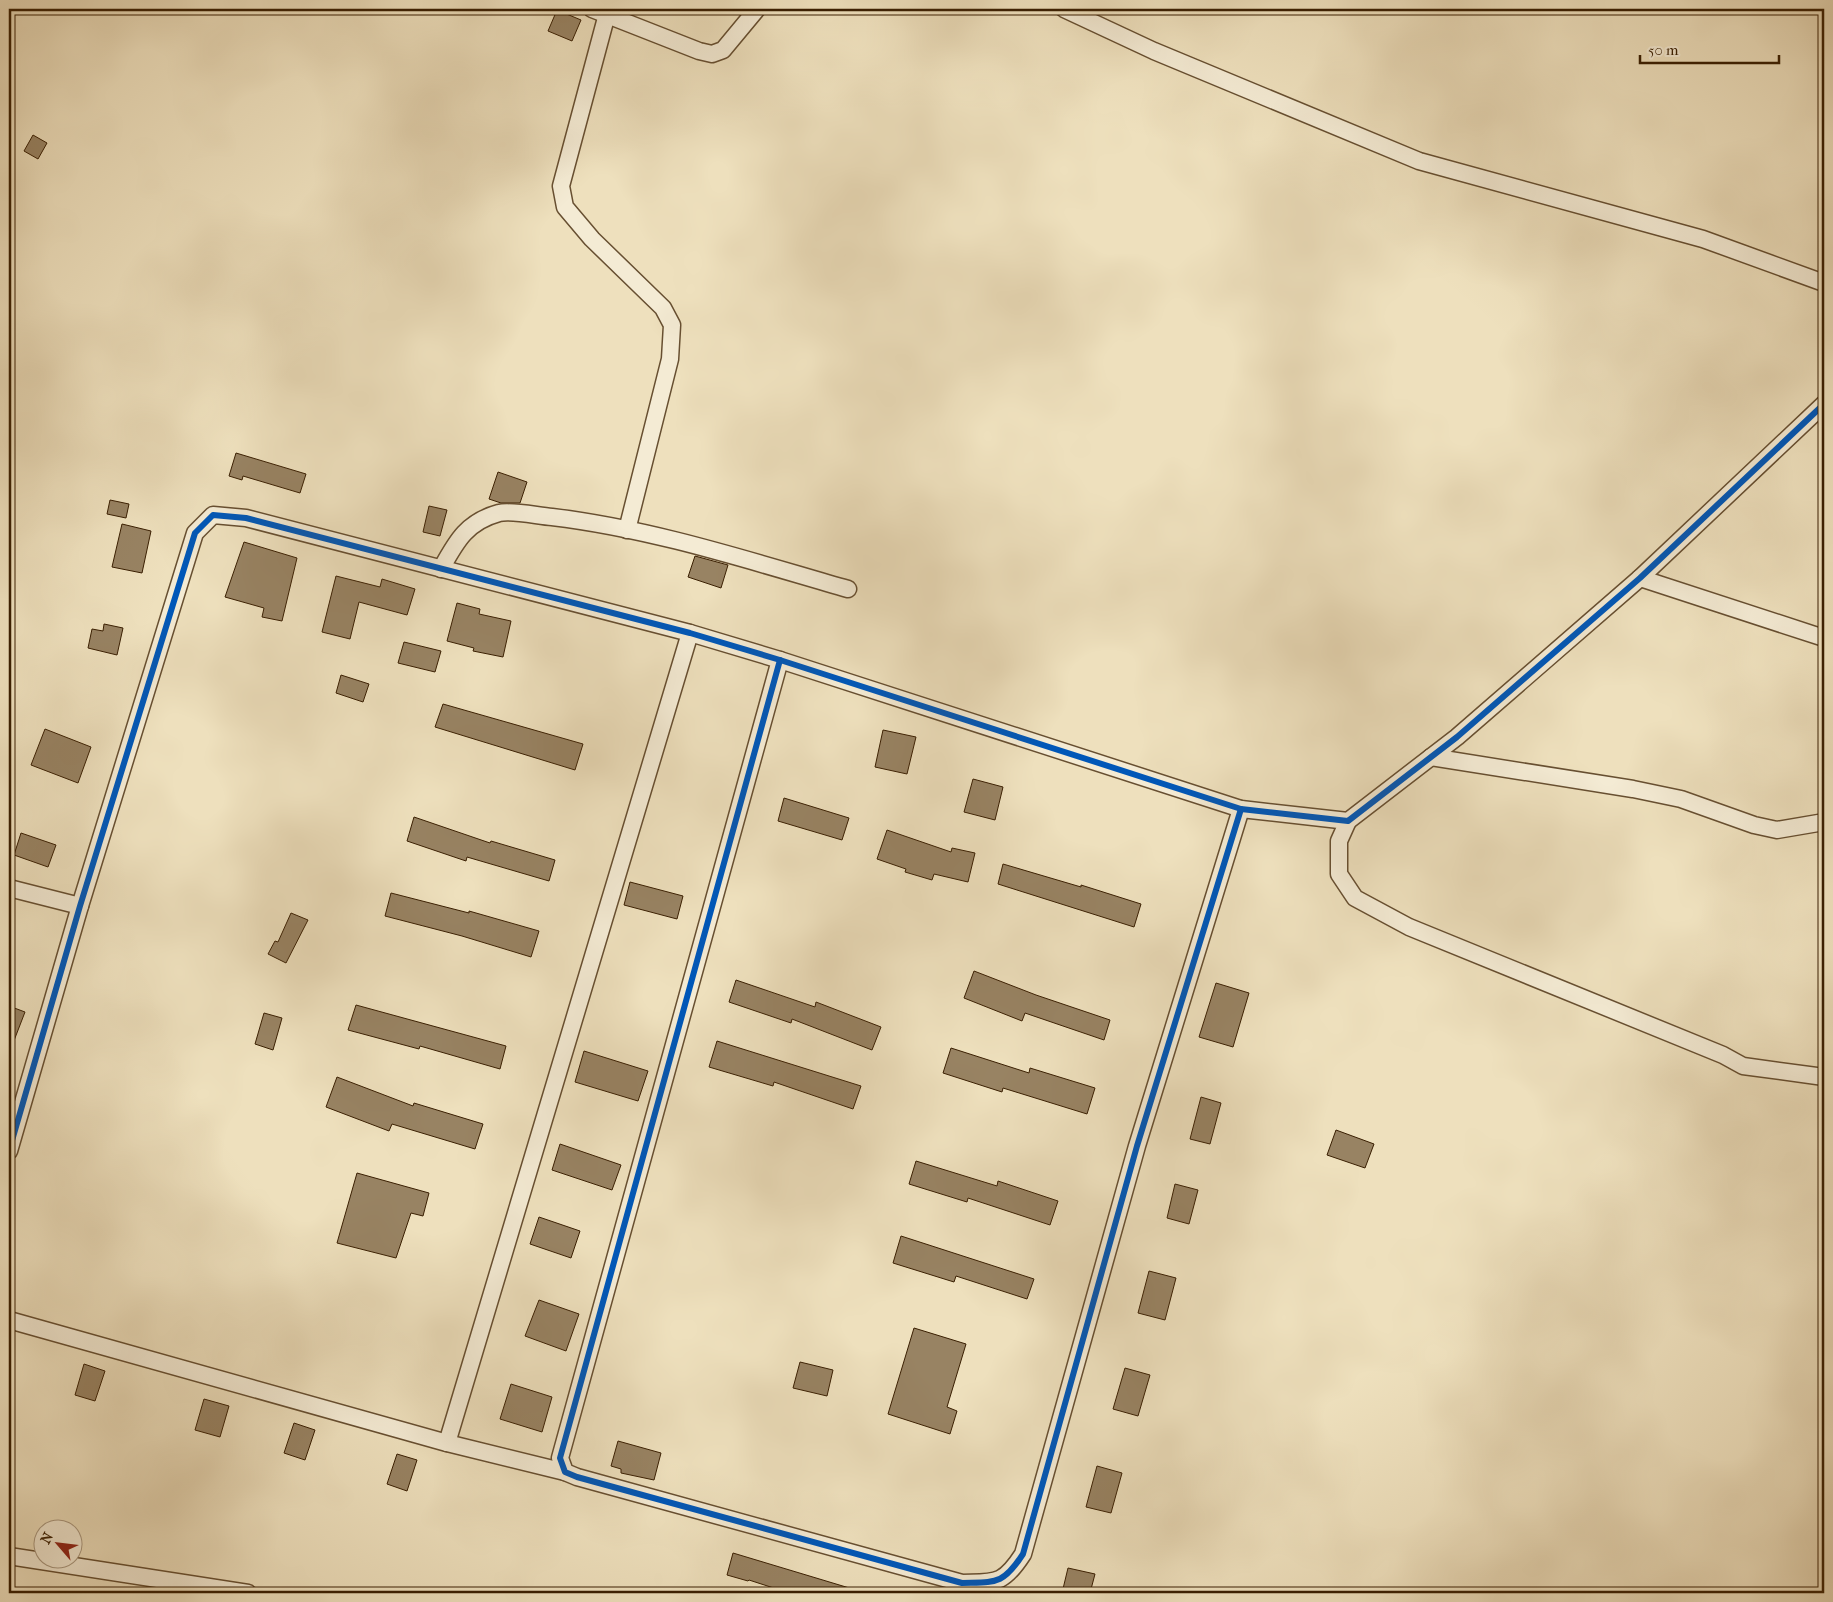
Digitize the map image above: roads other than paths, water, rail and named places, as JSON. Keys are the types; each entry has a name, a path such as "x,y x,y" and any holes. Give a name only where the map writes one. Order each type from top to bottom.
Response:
{"street":[{"path":"627,530 670,359 672,325 663,308 592,239 565,207 561,186 599,12 699,51 712,54 723,50 757,9"},
{"path":"1064,9 1154,51 1419,160 1703,239 1824,283"},
{"path":"1824,404 1640,578 1431,757 1348,821 1339,841 1339,874 1355,898 1410,927 1723,1055 1743,1066 1824,1077"},
{"path":"441,569 458,537 478,523 500,513 594,522 694,544 848,589"},
{"path":"9,1151 80,906 196,533 214,515 246,518 690,633 780,660 1241,809 1348,821"},
{"path":"1640,578 1824,638"},
{"path":"447,1443 690,633"},
{"path":"565,1472 560,1458 780,660"},
{"path":"1431,757 1633,789 1681,799 1754,825 1777,830 1824,822"},
{"path":"9,1320 447,1443 565,1472 962,1583 994,1582 1011,1573 1023,1554 1136,1146 1241,809"},
{"path":"9,888 80,906"},
{"path":"9,1556 248,1593"}]}
